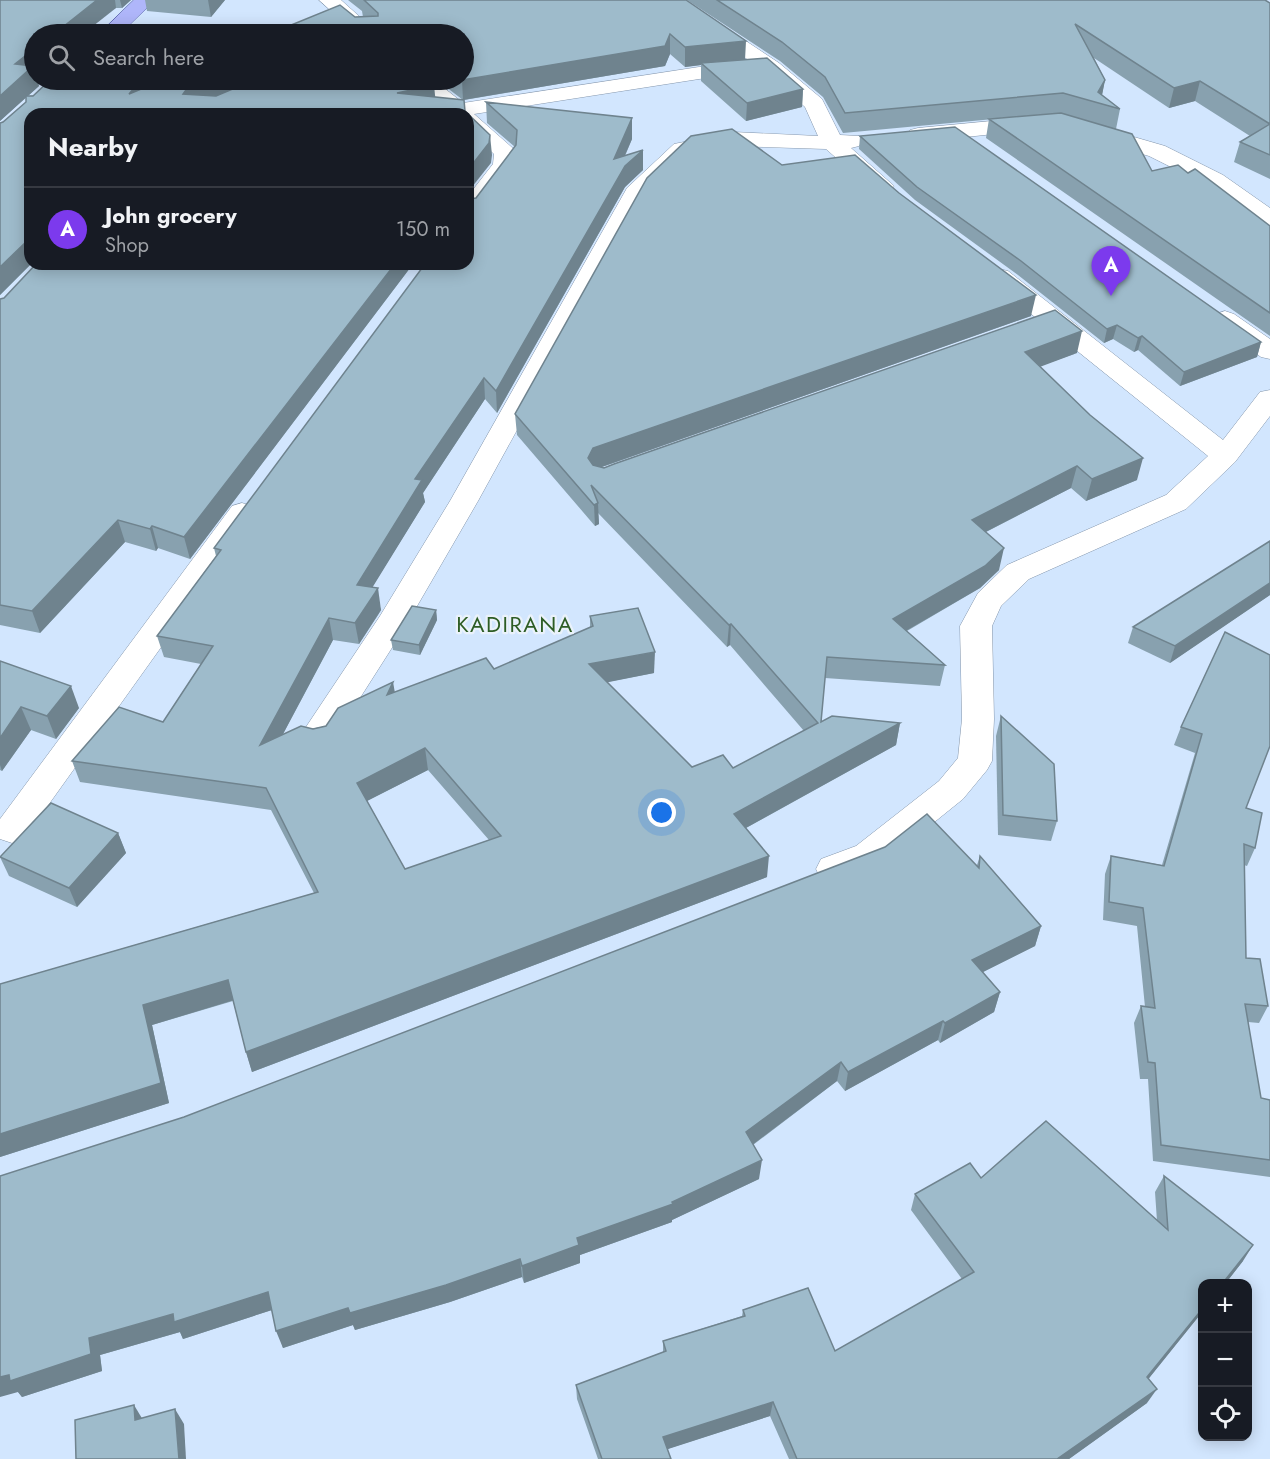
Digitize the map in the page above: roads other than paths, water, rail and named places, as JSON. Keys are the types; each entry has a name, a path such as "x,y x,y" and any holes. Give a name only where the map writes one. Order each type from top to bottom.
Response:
{"main road":[{"path":"120,24 145,0"}],"street":[{"path":"329,0 357,24"},
{"path":"671,0 772,68 814,104 832,143 897,200"},
{"path":"474,112 699,73 772,68"},
{"path":"434,90 456,108"},
{"path":"901,137 1059,122"},
{"path":"474,124 506,152 504,165 474,204"},
{"path":"1081,128 1157,151 1215,180 1270,219"},
{"path":"958,131 988,152"},
{"path":"318,736 391,624 464,501 635,193 682,149 733,139 832,143 867,140"},
{"path":"980,262 1226,456"},
{"path":"1202,303 1270,351"},
{"path":"1020,331 1054,319"},
{"path":"803,882 868,856 951,789 975,761 978,719 976,626 989,600 1018,573 1176,502 1226,456 1270,398"},
{"path":"12,829 261,487"}],"place":[{"name":"John grocery","path":"1111,296"}],"district":[{"name":"KADIRANA","path":"515,624"}]}
